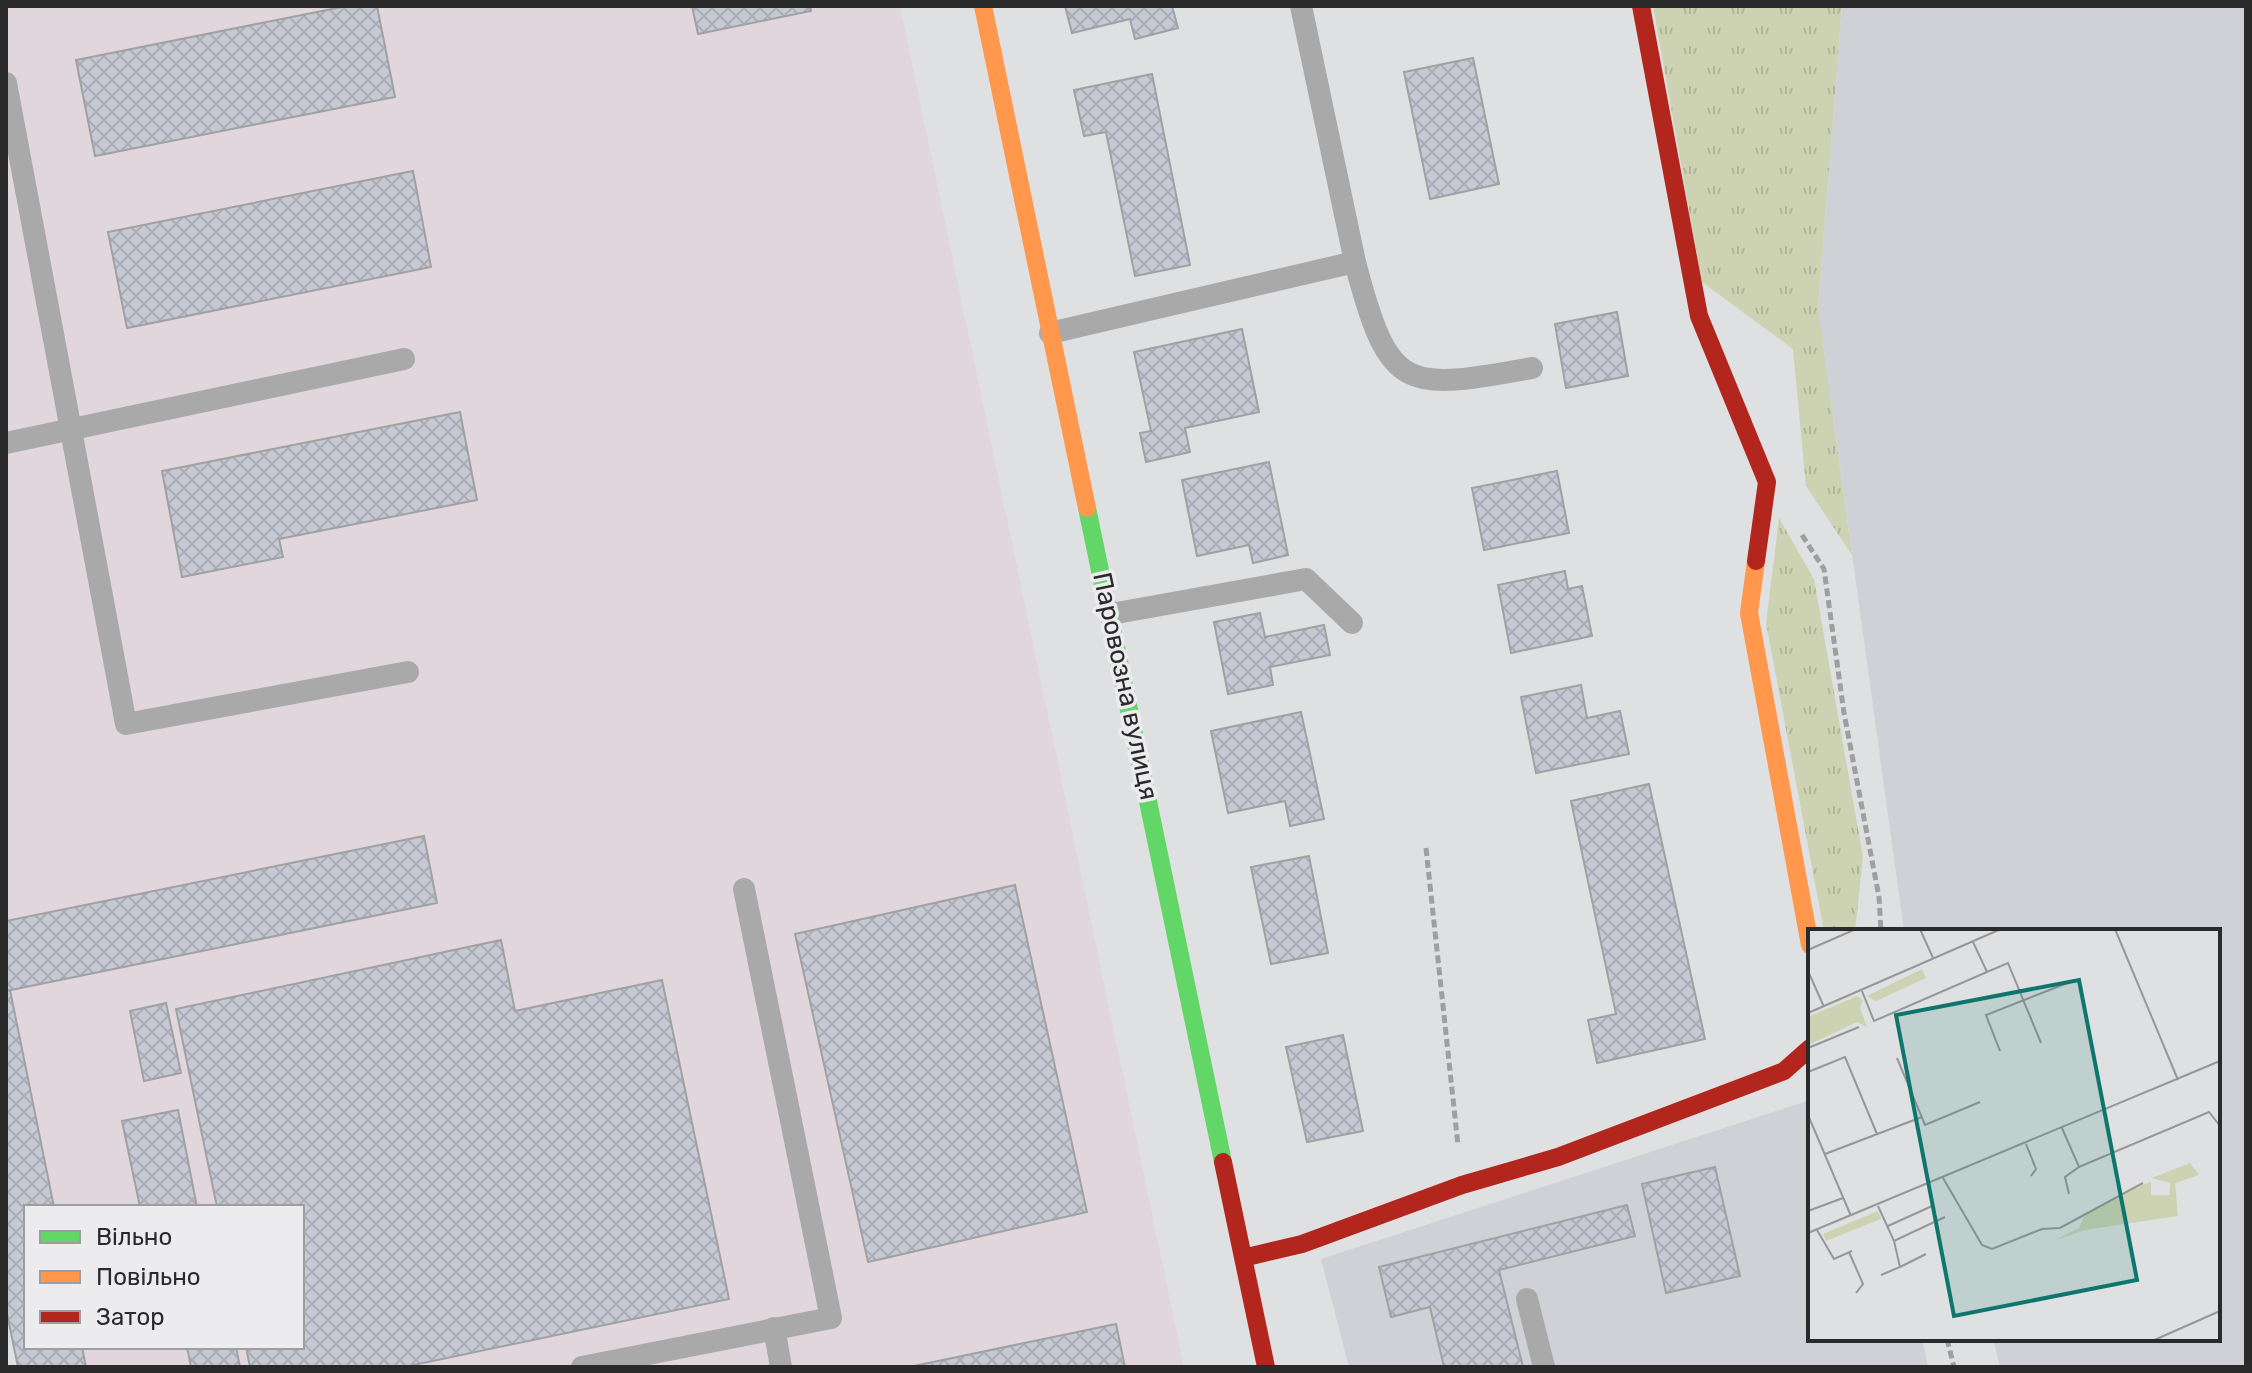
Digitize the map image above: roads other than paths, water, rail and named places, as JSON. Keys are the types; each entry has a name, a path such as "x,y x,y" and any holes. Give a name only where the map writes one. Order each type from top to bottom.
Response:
{"street":[{"name":"Паровозна вулиця","path":"983,6 1266,1367"},
{"path":"1641,6 1699,316 1767,482 1749,613 1808,934"},
{"path":"1243,1258 1302,1244 1462,1185 1558,1157 1784,1071 1808,1050"}],"lane":[{"path":"1301,6 1355,262 1369,317 1385,351 1405,374 1429,381 1459,381 1532,368"},
{"path":"6,83 126,724 408,672"},
{"path":"1050,333 1355,262"},
{"path":"6,443 404,359"},
{"path":"1111,614 1306,579 1352,623"},
{"path":"582,1367 831,1318 744,889"},
{"path":"1527,1299 1544,1367"},
{"path":"774,1328 781,1367"}]}
